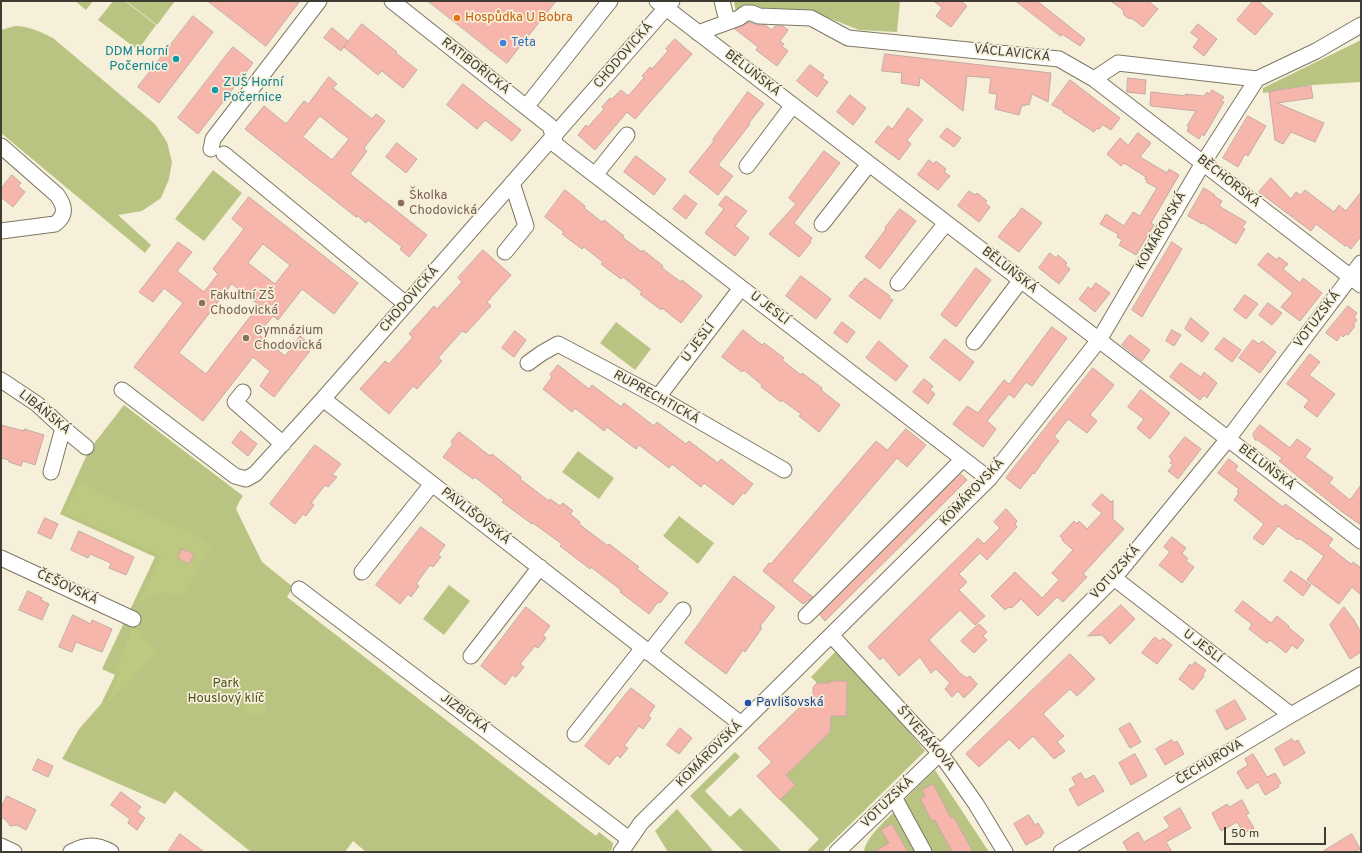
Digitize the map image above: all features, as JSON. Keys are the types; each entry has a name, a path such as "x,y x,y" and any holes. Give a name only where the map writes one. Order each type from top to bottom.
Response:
{"street":[{"path":"319,1 213,139 218,151 406,304"},
{"name":"RATIBOŘICKÁ","path":"392,1 550,126 553,136"},
{"path":"526,107 610,1"},
{"path":"722,1 727,22"},
{"name":"BĚLUŇSKÁ","path":"665,3 698,33 1361,541"},
{"name":"CHODOVICKÁ","path":"122,390 238,478 246,479 255,474 323,399 553,136 665,3"},
{"name":"VÁCLAVICKÁ","path":"698,33 752,13 759,16 812,18 848,38 1059,59 1094,79"},
{"path":"1094,79 1118,63 1257,79 1316,51 1361,25"},
{"name":"BĚCHORSKÁ","path":"1094,79 1356,281"},
{"name":"KOMÁROVSKÁ","path":"621,852 641,823 989,479 1099,340 1203,163 1257,79"},
{"path":"747,166 793,105"},
{"path":"595,175 627,135"},
{"name":"U JESLÍ","path":"553,136 556,145 989,479"},
{"path":"1,146 57,195 63,204 64,212 61,220 55,224 1,231"},
{"path":"822,224 869,164"},
{"path":"505,252 526,226 512,183"},
{"path":"898,283 946,222"},
{"name":"VOTUZSKÁ","path":"837,852 940,753 1114,578 1356,281 1361,263"},
{"path":"974,342 1021,280"},
{"name":"U JESLÍ","path":"658,397 741,288"},
{"name":"RUPRECHTICKÁ","path":"528,363 558,344 658,397 784,470"},
{"name":"LIBÁŇSKÁ","path":"1,380 37,404 86,447"},
{"path":"244,392 234,402 283,444"},
{"name":"PAVLIŠOVSKÁ","path":"323,399 741,724"},
{"path":"51,472 63,428"},
{"path":"806,616 963,459"},
{"path":"362,572 432,484"},
{"name":"ČEŠOVSKÁ","path":"1,558 133,619"},
{"path":"471,656 540,567"},
{"name":"U JESLÍ","path":"1114,578 1290,715"},
{"name":"JIZBICKÁ","path":"299,589 629,839"},
{"path":"575,734 646,650 683,610"},
{"name":"ŠTVERÁKOVA","path":"831,635 940,753 976,804 1005,852"},
{"name":"ČECHUROVA","path":"1061,852 1290,715 1361,675"},
{"path":"894,797 924,852"},
{"path":"71,852 80,847 93,845 111,852"},
{"path":"1,846 14,852"}],"green space":[{"path":"75,1 93,1 86,10"},
{"path":"113,1 125,1 156,25 138,50 98,20"},
{"path":"126,1 175,1 157,25"},
{"path":"734,1 900,1 897,32 859,30 819,14 790,9 736,13"},
{"path":"15,26 30,28 53,38 155,124 167,142 172,162 169,179 161,198 142,211 118,215 151,245 145,253 1,133 1,30"},
{"path":"1361,40 1361,82 1312,85 1263,93 1263,88"},
{"path":"213,170 242,193 204,241 175,219"},
{"path":"616,322 651,349 635,370 600,343"},
{"name":"Park Houslový klíč","path":"124,405 243,496 236,509 262,562 293,587 287,597 596,836 599,832 613,843 612,849 609,852 366,852 353,841 345,852 251,852 175,791 165,804 62,759 79,729 101,704 115,675 102,669 155,557 60,514 89,450"},
{"path":"578,451 614,478 599,499 562,472"},
{"path":"80,481 104,495 189,532 212,547 183,595 163,593 154,595 138,606 161,555 65,513"},
{"path":"679,516 714,543 698,564 663,536"},
{"path":"449,585 470,601 444,635 423,619"},
{"path":"133,628 139,631 157,652 127,685 107,702 120,672 115,670"},
{"path":"836,651 925,751 822,852 806,852 819,839 780,800 795,785 786,775 830,732 831,716 846,716 847,681 817,683 811,677"},
{"path":"265,691 263,702 267,709 263,713 257,716 245,711 244,707 246,702"},
{"path":"735,752 740,757 705,791 730,817 740,808 782,852 744,852 690,796"},
{"path":"935,770 989,852 931,852 903,801"},
{"path":"677,809 714,852 668,852 655,831"},
{"path":"896,810 918,852 864,852 865,847 872,835"}],"building":[{"path":"208,1 300,1 266,46"},
{"path":"428,1 556,1 507,63"},
{"path":"934,1 961,1 967,6 951,27 936,16 942,8"},
{"path":"1016,1 1037,1 1085,39 1080,46 1062,34 1061,36"},
{"path":"1111,1 1148,1 1158,9 1143,27 1133,19 1124,15 1123,10"},
{"path":"1253,1 1258,1 1273,14 1255,35 1237,20"},
{"name":"DDM Horní Počernice","path":"193,16 213,32 159,103 138,87"},
{"path":"749,22 758,25 765,25 772,30 775,26 783,26 788,30 780,41 784,44 782,46 788,51 777,66 756,50 758,47 735,29"},
{"path":"362,24 417,70 403,88 382,71 378,75 344,47"},
{"path":"1198,24 1217,39 1204,56 1193,47 1199,39 1191,33"},
{"path":"332,28 348,41 341,51 324,38"},
{"path":"675,39 692,54 635,119 627,112 595,150 578,135 586,125 588,127 604,109 602,107 610,98 612,99 621,90 628,96 644,78 642,76 650,67 652,69 668,51 666,49"},
{"name":"ZUŠ Horní Počernice","path":"233,47 253,63 198,134 178,118"},
{"path":"885,54 1051,73 1048,102 1032,94 1029,105 1022,105 1019,115 995,109 997,94 989,93 991,78 967,76 963,111 920,77 919,86 901,83 902,73 882,71"},
{"path":"810,65 824,75 822,78 828,82 817,97 797,81"},
{"path":"329,77 337,84 333,88 372,119 376,114 385,121 364,148 367,151 350,174 427,235 409,257 400,249 402,247 368,220 366,223 358,216 356,217 245,129 264,106 286,124 304,101 308,104","holes":["320,116 349,139 332,160 303,137"]},
{"path":"1128,78 1146,80 1145,94 1127,92"},
{"path":"1070,80 1120,118 1111,130 1103,125 1099,129 1097,128 1094,132 1063,112 1064,111 1052,105"},
{"path":"463,84 521,130 512,141 485,120 477,129 447,105"},
{"path":"1311,86 1313,98 1277,103 1324,123 1315,142 1291,132 1283,144 1275,140 1269,92"},
{"path":"1212,90 1224,97 1221,101 1224,102 1204,136 1202,134 1199,139 1187,131 1189,127 1187,126 1196,111 1151,106 1150,104 1151,92 1186,96 1185,94 1204,96 1207,92 1209,94"},
{"path":"748,92 764,104 718,165 733,176 718,195 689,172 714,141 713,140"},
{"path":"850,95 866,108 853,125 837,112"},
{"path":"908,108 923,120 907,140 911,144 899,160 875,142 888,126 892,129"},
{"path":"1248,116 1266,126 1248,156 1245,154 1238,167 1223,158"},
{"path":"947,128 961,138 954,147 940,137"},
{"path":"1138,133 1151,143 1140,157 1167,173 1169,169 1179,175 1151,223 1154,225 1136,255 1119,245 1122,240 1117,237 1118,234 1100,224 1106,214 1124,226 1133,212 1140,216 1157,188 1146,182 1146,177 1124,163 1121,166 1107,154 1120,138 1128,145"},
{"path":"397,143 417,159 406,173 386,157"},
{"path":"824,151 840,163 794,223 812,238 810,241 811,242 799,257 769,234 796,204 789,198"},
{"path":"636,156 666,179 654,195 624,172"},
{"path":"929,160 934,164 936,161 946,169 944,172 950,176 938,190 918,175"},
{"path":"12,175 21,183 18,186 25,192 13,207 1,197 1,189"},
{"path":"1271,178 1291,199 1296,192 1301,195 1305,190 1334,212 1339,205 1346,211 1361,192 1361,236 1351,249 1316,224 1311,231 1259,192"},
{"path":"1204,188 1222,201 1219,206 1246,222 1242,228 1245,229 1236,244 1203,223 1202,224 1188,216"},
{"path":"565,190 602,222 604,220 624,236 622,237 642,252 643,250 663,266 662,268 681,282 682,280 702,296 681,323 662,308 661,310 640,294 642,292 623,277 621,279 601,264 603,262 584,247 582,249 562,234 564,232 545,217"},
{"path":"969,191 975,195 977,193 987,201 985,203 990,207 979,222 958,206"},
{"path":"685,195 697,204 686,219 673,209"},
{"path":"726,196 747,211 735,226 749,238 735,256 705,233 724,209 719,205"},
{"path":"249,197 358,283 334,314 302,289 278,320 273,316 258,334 285,356 300,336 313,347 274,397 260,386 270,371 253,357 203,421 134,367 183,303 164,288 153,302 139,292 178,242 192,252 177,271 204,292 218,274 213,269 244,229 232,219","holes":["263,244 290,265 275,284 248,263","232,284 259,305 206,374 179,353"]},
{"path":"1022,208 1042,223 1019,252 998,237"},
{"path":"900,209 916,221 880,269 865,257"},
{"path":"1172,242 1182,249 1142,317 1132,310"},
{"path":"483,250 511,275 487,302 491,306 466,333 462,331 438,358 442,361 417,389 413,386 389,414 360,389 385,361 389,364 413,337 409,334 434,306 437,309 462,282 458,278"},
{"path":"1050,253 1056,258 1058,255 1067,263 1065,265 1070,269 1059,284 1039,268"},
{"path":"1268,253 1277,260 1279,257 1288,264 1283,269 1300,283 1303,278 1322,293 1300,321 1281,307 1293,293 1258,265"},
{"path":"976,268 991,280 956,327 941,315"},
{"path":"801,276 831,299 816,319 786,296"},
{"path":"865,278 890,296 889,298 893,300 880,319 849,296"},
{"path":"1096,283 1110,293 1095,312 1079,299 1088,287 1091,289"},
{"path":"1245,295 1258,304 1246,319 1234,310"},
{"path":"1268,303 1282,313 1272,325 1259,315"},
{"path":"1348,306 1357,313 1354,317 1357,320 1353,325 1355,326 1348,335 1346,334 1343,337 1341,335 1337,341 1326,333"},
{"path":"1191,318 1209,333 1202,342 1185,329"},
{"path":"842,322 855,332 847,343 834,333"},
{"path":"1052,327 1067,338 1032,386 1026,382 1014,398 1009,394 987,421 996,429 983,447 953,424 967,406 978,413 1004,380 1009,384"},
{"path":"743,330 762,345 764,343 784,358 782,360 801,375 802,373 822,388 821,390 840,405 819,432 799,416 801,414 782,400 781,402 761,387 762,385 744,370 742,372 722,357"},
{"path":"1172,330 1181,335 1174,346 1166,341"},
{"path":"515,331 526,340 514,357 502,348"},
{"path":"1130,335 1150,350 1142,361 1122,345"},
{"path":"1224,338 1241,350 1232,362 1215,349"},
{"path":"945,339 974,362 960,381 930,358"},
{"path":"1253,340 1259,344 1262,341 1276,352 1260,373 1239,358"},
{"path":"879,341 908,366 896,381 866,358"},
{"path":"1310,354 1320,362 1309,375 1335,394 1317,417 1304,407 1309,400 1287,384"},
{"path":"1181,363 1201,377 1204,372 1217,383 1207,398 1204,395 1200,400 1170,377"},
{"path":"558,365 589,389 592,385 621,407 624,403 654,426 657,422 686,444 689,441 718,463 721,459 753,484 733,505 704,483 701,487 672,464 669,468 639,445 636,449 607,427 604,431 575,408 572,412 543,389 552,377 550,375"},
{"path":"1093,368 1114,385 1090,415 1097,421 1087,433 1068,419 1054,437 1059,441 1034,474 1033,473 1020,489 1006,478"},
{"path":"924,379 933,386 930,390 935,394 928,404 913,392"},
{"path":"1141,390 1170,413 1150,439 1137,428 1144,419 1128,407"},
{"path":"1,425 24,431 24,429 44,435 35,465 23,461 21,466 1,458"},
{"path":"1260,425 1290,448 1297,439 1311,449 1305,457 1333,478 1329,483 1350,500 1361,485 1361,525 1341,511 1279,461 1282,458 1258,440 1255,440 1253,434"},
{"path":"906,429 926,445 907,467 897,458 792,581 813,597 803,604 763,571 769,563 771,564 876,441 887,450"},
{"path":"241,431 257,444 248,456 232,443"},
{"path":"459,432 490,456 492,454 521,477 520,479 549,501 550,499 560,506 563,503 573,511 570,514 580,522 579,524 608,546 609,544 639,567 637,569 668,593 660,603 658,602 649,614 591,567 590,569 560,546 562,544 502,502 504,500 475,477 473,479 443,457 453,444 451,442"},
{"path":"1185,437 1201,449 1178,479 1168,471 1173,465 1170,463 1172,460 1169,457"},
{"path":"315,445 341,464 332,475 337,477 328,487 325,485 311,503 314,505 306,516 303,514 295,524 270,504"},
{"path":"1229,459 1238,466 1235,470 1283,507 1285,504 1333,539 1328,546 1351,564 1353,562 1361,568 1361,595 1352,587 1339,604 1307,580 1324,556 1299,538 1298,540 1278,526 1263,545 1253,538 1264,524 1234,500 1239,493 1237,492 1239,489 1218,473"},
{"path":"961,474 967,480 825,621 820,615"},
{"path":"1102,494 1111,502 1113,500 1113,519 1124,529 1083,574 1087,577 1063,602 1057,597 1038,616 1021,599 1013,607 1005,610 991,596 1015,572 1042,598 1059,580 1052,573 1073,550 1062,540 1063,539 1060,536 1074,521 1077,524 1079,521 1087,529 1102,513 1092,505"},
{"path":"1006,509 1017,521 1015,524 1017,527 987,560 980,553 959,574 967,582 959,590 985,616 975,625 960,610 929,640 961,674 967,678 970,676 977,684 964,698 958,691 952,697 945,689 950,683 936,669 931,673 920,657 899,676 883,657 880,660 868,647 978,538 984,544 1000,528 994,522"},
{"path":"45,518 58,524 51,539 38,533"},
{"path":"421,527 445,545 438,555 441,557 433,567 430,565 416,584 419,586 411,597 408,594 400,604 376,585"},
{"path":"79,531 134,557 126,575 109,568 111,563 90,554 88,558 71,550"},
{"path":"1172,537 1186,548 1182,553 1188,559 1186,561 1194,567 1182,583 1159,565 1170,552 1164,547"},
{"path":"182,549 194,554 189,564 178,558"},
{"path":"1291,571 1311,585 1303,596 1284,581"},
{"path":"734,576 775,607 760,626 762,628 745,652 743,650 726,674 685,643"},
{"path":"28,591 42,598 41,600 49,604 42,620 19,610"},
{"path":"1243,601 1271,623 1277,616 1304,640 1297,649 1292,645 1286,653 1270,640 1267,643 1249,629 1252,624 1235,611"},
{"path":"1121,605 1135,619 1110,644 1102,635 1088,636"},
{"path":"526,607 550,626 543,635 546,638 538,648 535,646 520,664 524,667 516,677 512,675 505,685 481,666"},
{"path":"1344,607 1354,620 1361,633 1361,652 1350,659 1330,625"},
{"path":"73,615 91,624 92,620 112,629 102,652 76,642 72,652 59,647"},
{"path":"979,624 987,632 983,636 987,640 974,653 961,641"},
{"path":"1155,637 1160,641 1163,638 1172,645 1157,664 1142,653"},
{"path":"1070,654 1095,679 1077,696 1070,689 1043,714 1064,736 1057,742 1065,751 1054,759 1033,736 1019,749 1009,739 979,767 966,754"},
{"path":"1195,662 1206,670 1203,674 1204,676 1193,690 1179,679 1190,664 1192,666"},
{"path":"830,681 847,681 846,716 831,716 830,732 786,775 795,785 780,800 757,776 772,762 758,748 802,705 813,705 813,687 817,683 830,683"},
{"path":"631,688 655,706 648,716 651,718 643,729 639,726 624,746 628,748 620,758 617,755 609,765 585,746"},
{"path":"1235,700 1246,719 1226,730 1216,711"},
{"path":"1130,723 1141,742 1130,748 1119,729"},
{"path":"680,728 692,738 679,754 667,745"},
{"path":"1292,739 1294,742 1298,740 1305,753 1284,766 1275,749"},
{"path":"1172,740 1174,743 1177,741 1184,754 1165,765 1156,749"},
{"path":"1135,754 1147,776 1131,785 1119,763"},
{"path":"1253,754 1267,777 1275,773 1281,783 1278,785 1279,787 1265,795 1258,782 1247,789 1237,772 1248,765 1245,759"},
{"path":"38,759 53,766 48,777 33,770"},
{"path":"1081,773 1085,780 1094,775 1104,791 1078,806 1069,789 1076,785 1072,778"},
{"path":"933,784 951,818 954,817 973,852 952,852 935,820 932,821 920,799 925,796 922,790"},
{"path":"121,792 141,807 137,812 145,818 137,830 128,823 130,819 111,805"},
{"path":"7,796 36,810 26,830 17,825 10,826 6,820 1,817 1,808"},
{"path":"1242,800 1249,813 1246,815 1254,828 1244,833 1237,822 1221,831 1212,813 1227,804 1229,807"},
{"path":"1180,808 1191,828 1166,842 1172,852 1126,852 1128,851 1123,842 1138,832 1144,842 1170,827 1164,818"},
{"path":"1029,815 1035,825 1038,823 1044,833 1041,835 1042,836 1026,845 1014,824"},
{"path":"892,824 908,852 874,852 889,843 881,830"},
{"path":"180,834 204,852 168,852"},
{"path":"1352,834 1360,849 1354,852 1322,852"}],"place":[{"name":"Hospůdka U Bobra","path":"457,18"},
{"name":"Teta","path":"503,43"},
{"name":"DDM Horní Počernice","path":"176,59"},
{"name":"ZUŠ Horní Počernice","path":"215,90"},
{"name":"Školka Chodovická","path":"401,203"},
{"name":"Fakultní ZŠ Chodovická","path":"202,303"},
{"name":"Gymnázium Chodovická","path":"246,338"},
{"name":"Pavlišovská","path":"748,703"}]}
